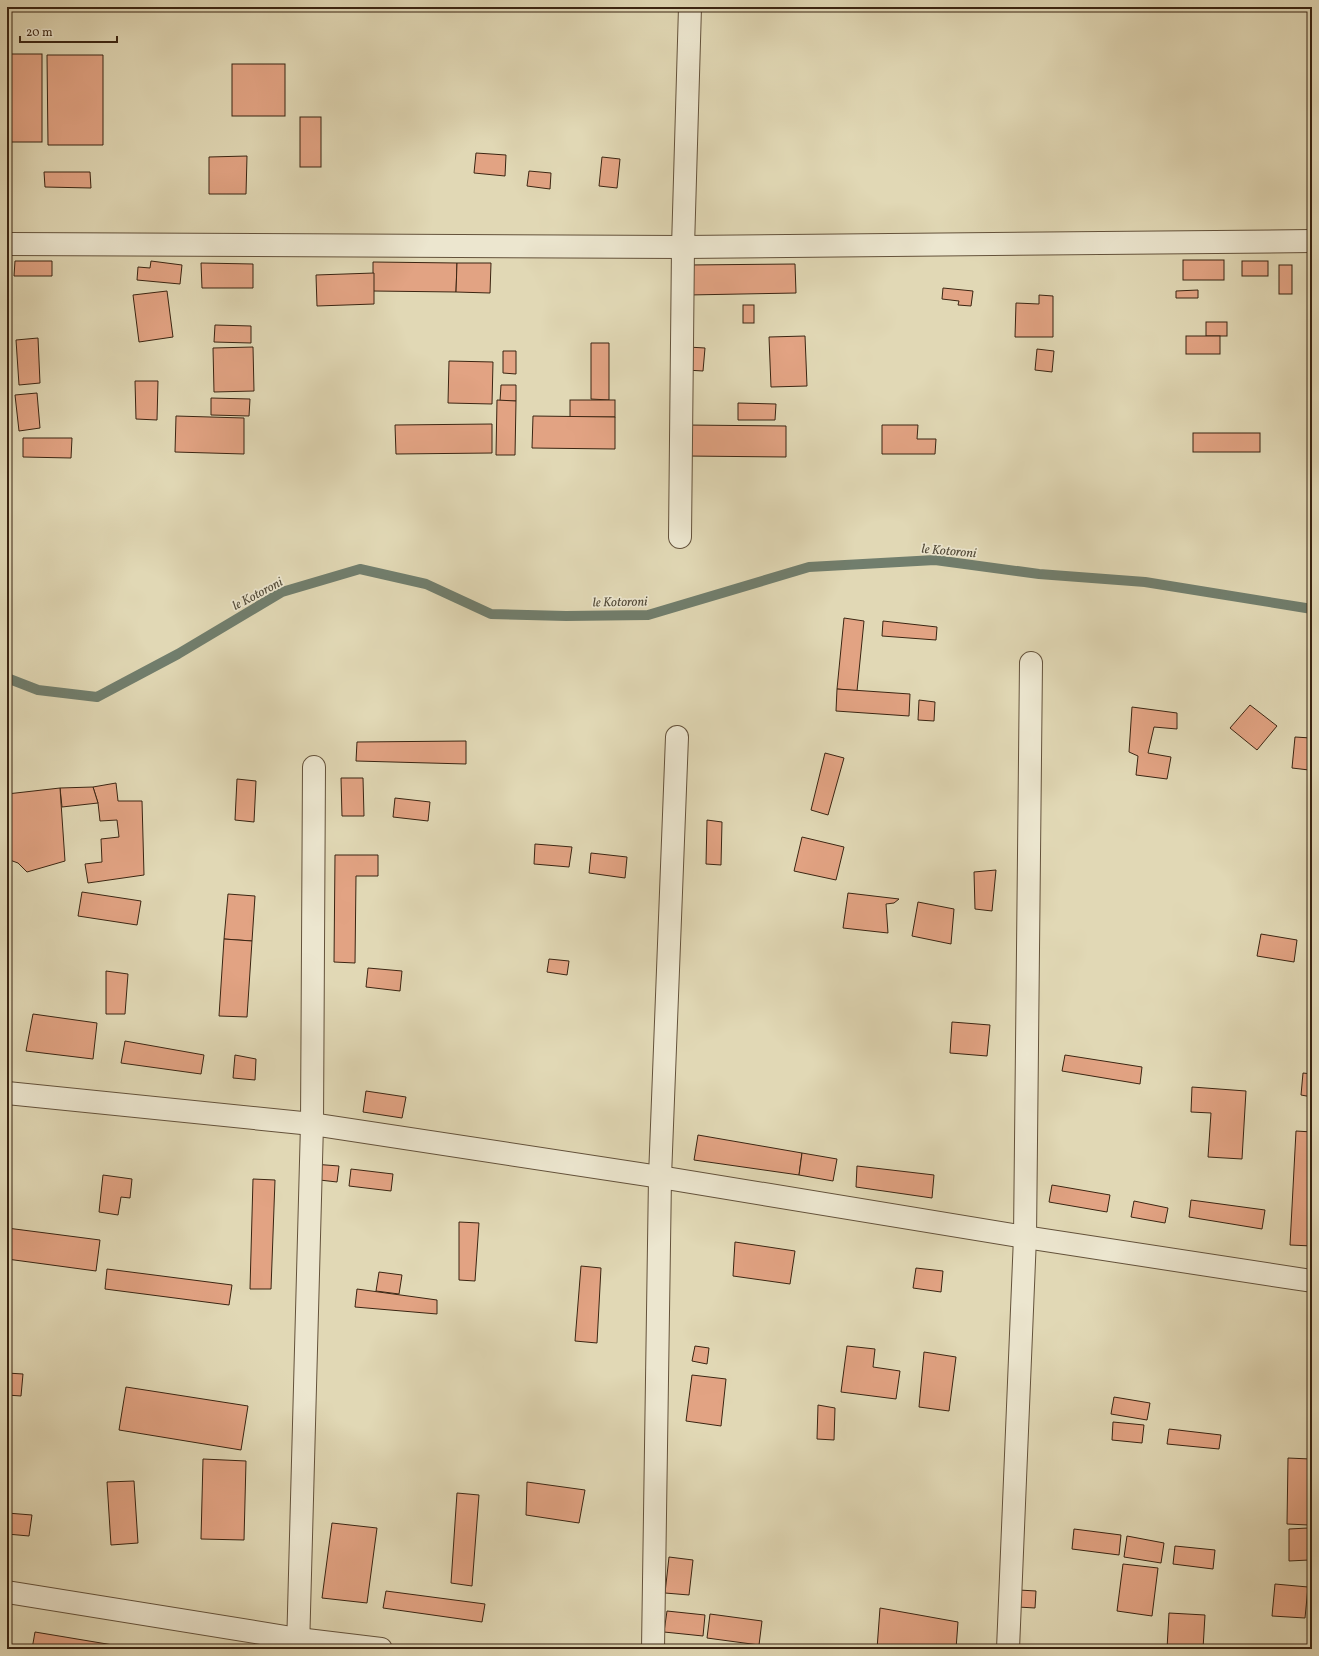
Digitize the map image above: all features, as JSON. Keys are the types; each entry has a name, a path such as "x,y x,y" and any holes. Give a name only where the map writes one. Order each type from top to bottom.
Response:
{"street":[{"path":"680,537 683,247 690,7"},
{"path":"7,244 683,247 1312,241"},
{"path":"1008,1649 1025,1237 1031,663"},
{"path":"653,1649 660,1177 677,737"},
{"path":"298,1644 312,1124 314,767"},
{"path":"7,1093 312,1124 660,1177 1025,1237 1312,1282"},
{"path":"7,1592 298,1644 381,1649"}],"building":[{"path":"7,54 42,54 42,142 7,142"},
{"path":"47,55 103,55 103,145 48,145"},
{"path":"232,64 285,64 285,116 232,116"},
{"path":"300,117 321,117 321,167 300,167"},
{"path":"8,153 8,188 7,188"},
{"path":"476,153 506,155 505,176 474,173"},
{"path":"247,156 246,194 209,194 209,157"},
{"path":"602,157 620,159 617,188 599,186"},
{"path":"529,171 551,173 550,189 527,186"},
{"path":"44,172 90,172 91,188 45,187"},
{"path":"1183,260 1224,260 1224,280 1183,280"},
{"path":"15,261 52,261 52,276 14,276"},
{"path":"151,261 182,265 180,284 137,280 138,267 150,268"},
{"path":"1242,261 1268,261 1268,276 1242,276"},
{"path":"373,262 457,263 456,292 373,291"},
{"path":"201,263 253,264 253,288 202,288"},
{"path":"457,263 491,263 490,293 456,292"},
{"path":"795,264 796,293 688,295 688,265"},
{"path":"1279,265 1292,265 1292,294 1279,294"},
{"path":"374,273 374,304 317,306 316,275"},
{"path":"943,288 973,291 971,306 958,305 959,301 942,299"},
{"path":"1198,290 1198,298 1176,298 1176,291"},
{"path":"167,291 173,337 139,342 133,295"},
{"path":"1039,295 1053,296 1053,337 1015,337 1016,303 1039,304"},
{"path":"743,305 754,305 754,323 743,323"},
{"path":"1206,322 1227,322 1227,336 1206,336"},
{"path":"215,325 251,326 251,343 214,342"},
{"path":"805,336 807,386 771,387 769,337"},
{"path":"1186,336 1220,336 1220,354 1186,354"},
{"path":"38,338 40,383 19,385 16,340"},
{"path":"591,343 609,343 609,400 591,399"},
{"path":"253,347 254,391 214,392 213,348"},
{"path":"688,347 705,348 703,371 686,370"},
{"path":"1037,349 1054,351 1052,372 1035,370"},
{"path":"503,351 516,351 516,374 503,373"},
{"path":"449,361 493,362 492,404 448,403"},
{"path":"135,381 158,381 157,420 136,419"},
{"path":"501,385 516,385 516,401 500,401"},
{"path":"37,393 40,428 19,431 15,395"},
{"path":"211,398 250,399 249,416 211,415"},
{"path":"497,400 516,401 515,455 496,455"},
{"path":"570,400 615,400 615,417 570,417"},
{"path":"738,403 776,404 775,420 738,420"},
{"path":"176,416 244,418 244,454 175,452"},
{"path":"533,416 615,417 615,449 532,448"},
{"path":"492,424 492,453 396,454 395,425"},
{"path":"686,425 786,426 786,457 686,456"},
{"path":"882,425 918,425 917,439 936,439 935,454 882,454"},
{"path":"1193,433 1260,433 1260,452 1193,452"},
{"path":"23,438 72,438 71,458 23,457"},
{"path":"844,618 864,621 857,691 837,689"},
{"path":"883,621 937,627 936,640 882,636"},
{"path":"837,689 910,694 909,716 836,711"},
{"path":"1310,698 1312,699 1312,715 1309,715"},
{"path":"919,700 935,702 934,721 918,720"},
{"path":"1250,705 1277,726 1257,750 1230,728"},
{"path":"1132,707 1177,713 1177,729 1154,727 1148,753 1171,757 1167,779 1136,775 1138,756 1129,752"},
{"path":"1295,737 1311,738 1309,770 1292,768"},
{"path":"466,741 466,764 356,761 357,742"},
{"path":"825,753 844,758 828,815 811,810"},
{"path":"341,778 363,778 364,816 342,816"},
{"path":"237,779 256,781 254,822 235,820"},
{"path":"116,783 118,801 142,801 144,875 88,883 85,864 102,862 101,839 119,837 117,820 100,821 98,803 93,787"},
{"path":"93,787 98,803 62,807 60,788"},
{"path":"60,788 65,861 27,872 18,863 7,859 7,794"},
{"path":"395,798 430,802 428,821 393,817"},
{"path":"707,820 722,822 721,865 706,864"},
{"path":"802,837 844,847 836,880 794,871"},
{"path":"535,844 572,847 569,867 534,864"},
{"path":"591,853 627,857 625,878 589,873"},
{"path":"335,855 378,855 378,876 356,876 355,963 334,962"},
{"path":"996,870 992,911 975,909 974,872"},
{"path":"82,892 141,901 137,925 78,916"},
{"path":"848,893 899,899 894,903 886,904 888,933 843,928"},
{"path":"228,894 255,896 252,941 224,939"},
{"path":"918,902 954,909 951,944 912,936"},
{"path":"1261,934 1297,940 1294,962 1257,956"},
{"path":"224,939 252,941 247,1017 219,1016"},
{"path":"549,959 569,961 567,975 547,972"},
{"path":"368,968 402,971 400,991 366,987"},
{"path":"106,971 128,974 125,1014 106,1014"},
{"path":"33,1014 97,1023 93,1059 26,1051"},
{"path":"952,1022 990,1025 987,1056 950,1053"},
{"path":"125,1041 204,1055 201,1074 121,1063"},
{"path":"235,1055 256,1059 255,1080 233,1078"},
{"path":"1065,1055 1142,1067 1140,1084 1062,1071"},
{"path":"1303,1073 1312,1074 1312,1097 1301,1095"},
{"path":"1192,1087 1246,1091 1242,1159 1208,1157 1211,1113 1191,1112"},
{"path":"366,1091 406,1097 402,1118 363,1112"},
{"path":"1296,1131 1312,1132 1312,1246 1290,1245"},
{"path":"698,1135 802,1153 799,1175 694,1160"},
{"path":"802,1153 837,1159 833,1181 799,1175"},
{"path":"313,1164 339,1166 337,1182 311,1179"},
{"path":"857,1166 934,1175 932,1198 856,1187"},
{"path":"351,1169 393,1174 391,1191 349,1186"},
{"path":"103,1175 132,1179 130,1198 121,1197 118,1215 99,1212"},
{"path":"253,1179 275,1180 271,1289 250,1289"},
{"path":"1052,1185 1110,1195 1107,1212 1049,1202"},
{"path":"1191,1200 1265,1210 1262,1229 1189,1217"},
{"path":"1134,1201 1168,1208 1165,1223 1131,1217"},
{"path":"459,1222 479,1223 475,1281 459,1280"},
{"path":"7,1228 100,1240 96,1271 7,1259"},
{"path":"735,1242 795,1251 790,1284 733,1276"},
{"path":"581,1266 601,1268 597,1343 575,1341"},
{"path":"916,1268 943,1271 941,1292 913,1288"},
{"path":"107,1269 232,1285 229,1305 105,1289"},
{"path":"379,1272 402,1275 399,1294 376,1291"},
{"path":"357,1289 437,1300 437,1314 355,1307"},
{"path":"695,1346 709,1348 707,1364 692,1361"},
{"path":"847,1346 875,1349 873,1367 900,1371 896,1399 841,1392"},
{"path":"924,1352 956,1357 949,1411 919,1407"},
{"path":"7,1373 23,1374 21,1396 7,1395"},
{"path":"692,1375 726,1379 721,1426 686,1421"},
{"path":"126,1387 248,1406 241,1450 119,1430"},
{"path":"1114,1397 1150,1403 1147,1420 1111,1414"},
{"path":"818,1405 835,1408 834,1440 817,1439"},
{"path":"1113,1422 1144,1425 1142,1443 1112,1440"},
{"path":"1169,1429 1221,1435 1219,1449 1167,1444"},
{"path":"1288,1458 1310,1459 1309,1525 1287,1524"},
{"path":"203,1459 246,1461 244,1540 201,1539"},
{"path":"134,1481 138,1543 111,1545 107,1482"},
{"path":"527,1482 585,1490 579,1523 526,1515"},
{"path":"457,1493 479,1495 472,1586 451,1583"},
{"path":"7,1513 32,1515 29,1536 7,1534"},
{"path":"332,1523 377,1528 367,1603 322,1598"},
{"path":"1308,1528 1309,1560 1289,1561 1289,1529"},
{"path":"1074,1529 1121,1535 1119,1555 1072,1549"},
{"path":"1127,1536 1164,1543 1161,1563 1124,1557"},
{"path":"1175,1546 1215,1550 1213,1569 1173,1564"},
{"path":"669,1557 693,1560 689,1595 665,1593"},
{"path":"1123,1564 1158,1568 1152,1616 1117,1611"},
{"path":"1275,1584 1308,1587 1305,1618 1272,1616"},
{"path":"1019,1590 1036,1591 1035,1608 1018,1607"},
{"path":"386,1591 485,1604 482,1622 383,1608"},
{"path":"880,1608 958,1622 956,1649 877,1649"},
{"path":"667,1611 705,1615 703,1636 664,1632"},
{"path":"1169,1613 1205,1615 1203,1649 1167,1649"},
{"path":"710,1614 762,1621 759,1645 707,1638"},
{"path":"35,1632 119,1646 119,1649 32,1649"}],"waterway":[{"name":"le Kotoroni","path":"7,678 38,690 97,697 178,654 282,592 360,569 426,584 491,614 566,616 648,615 809,567 935,560 1039,574 1145,582 1312,609"}]}
